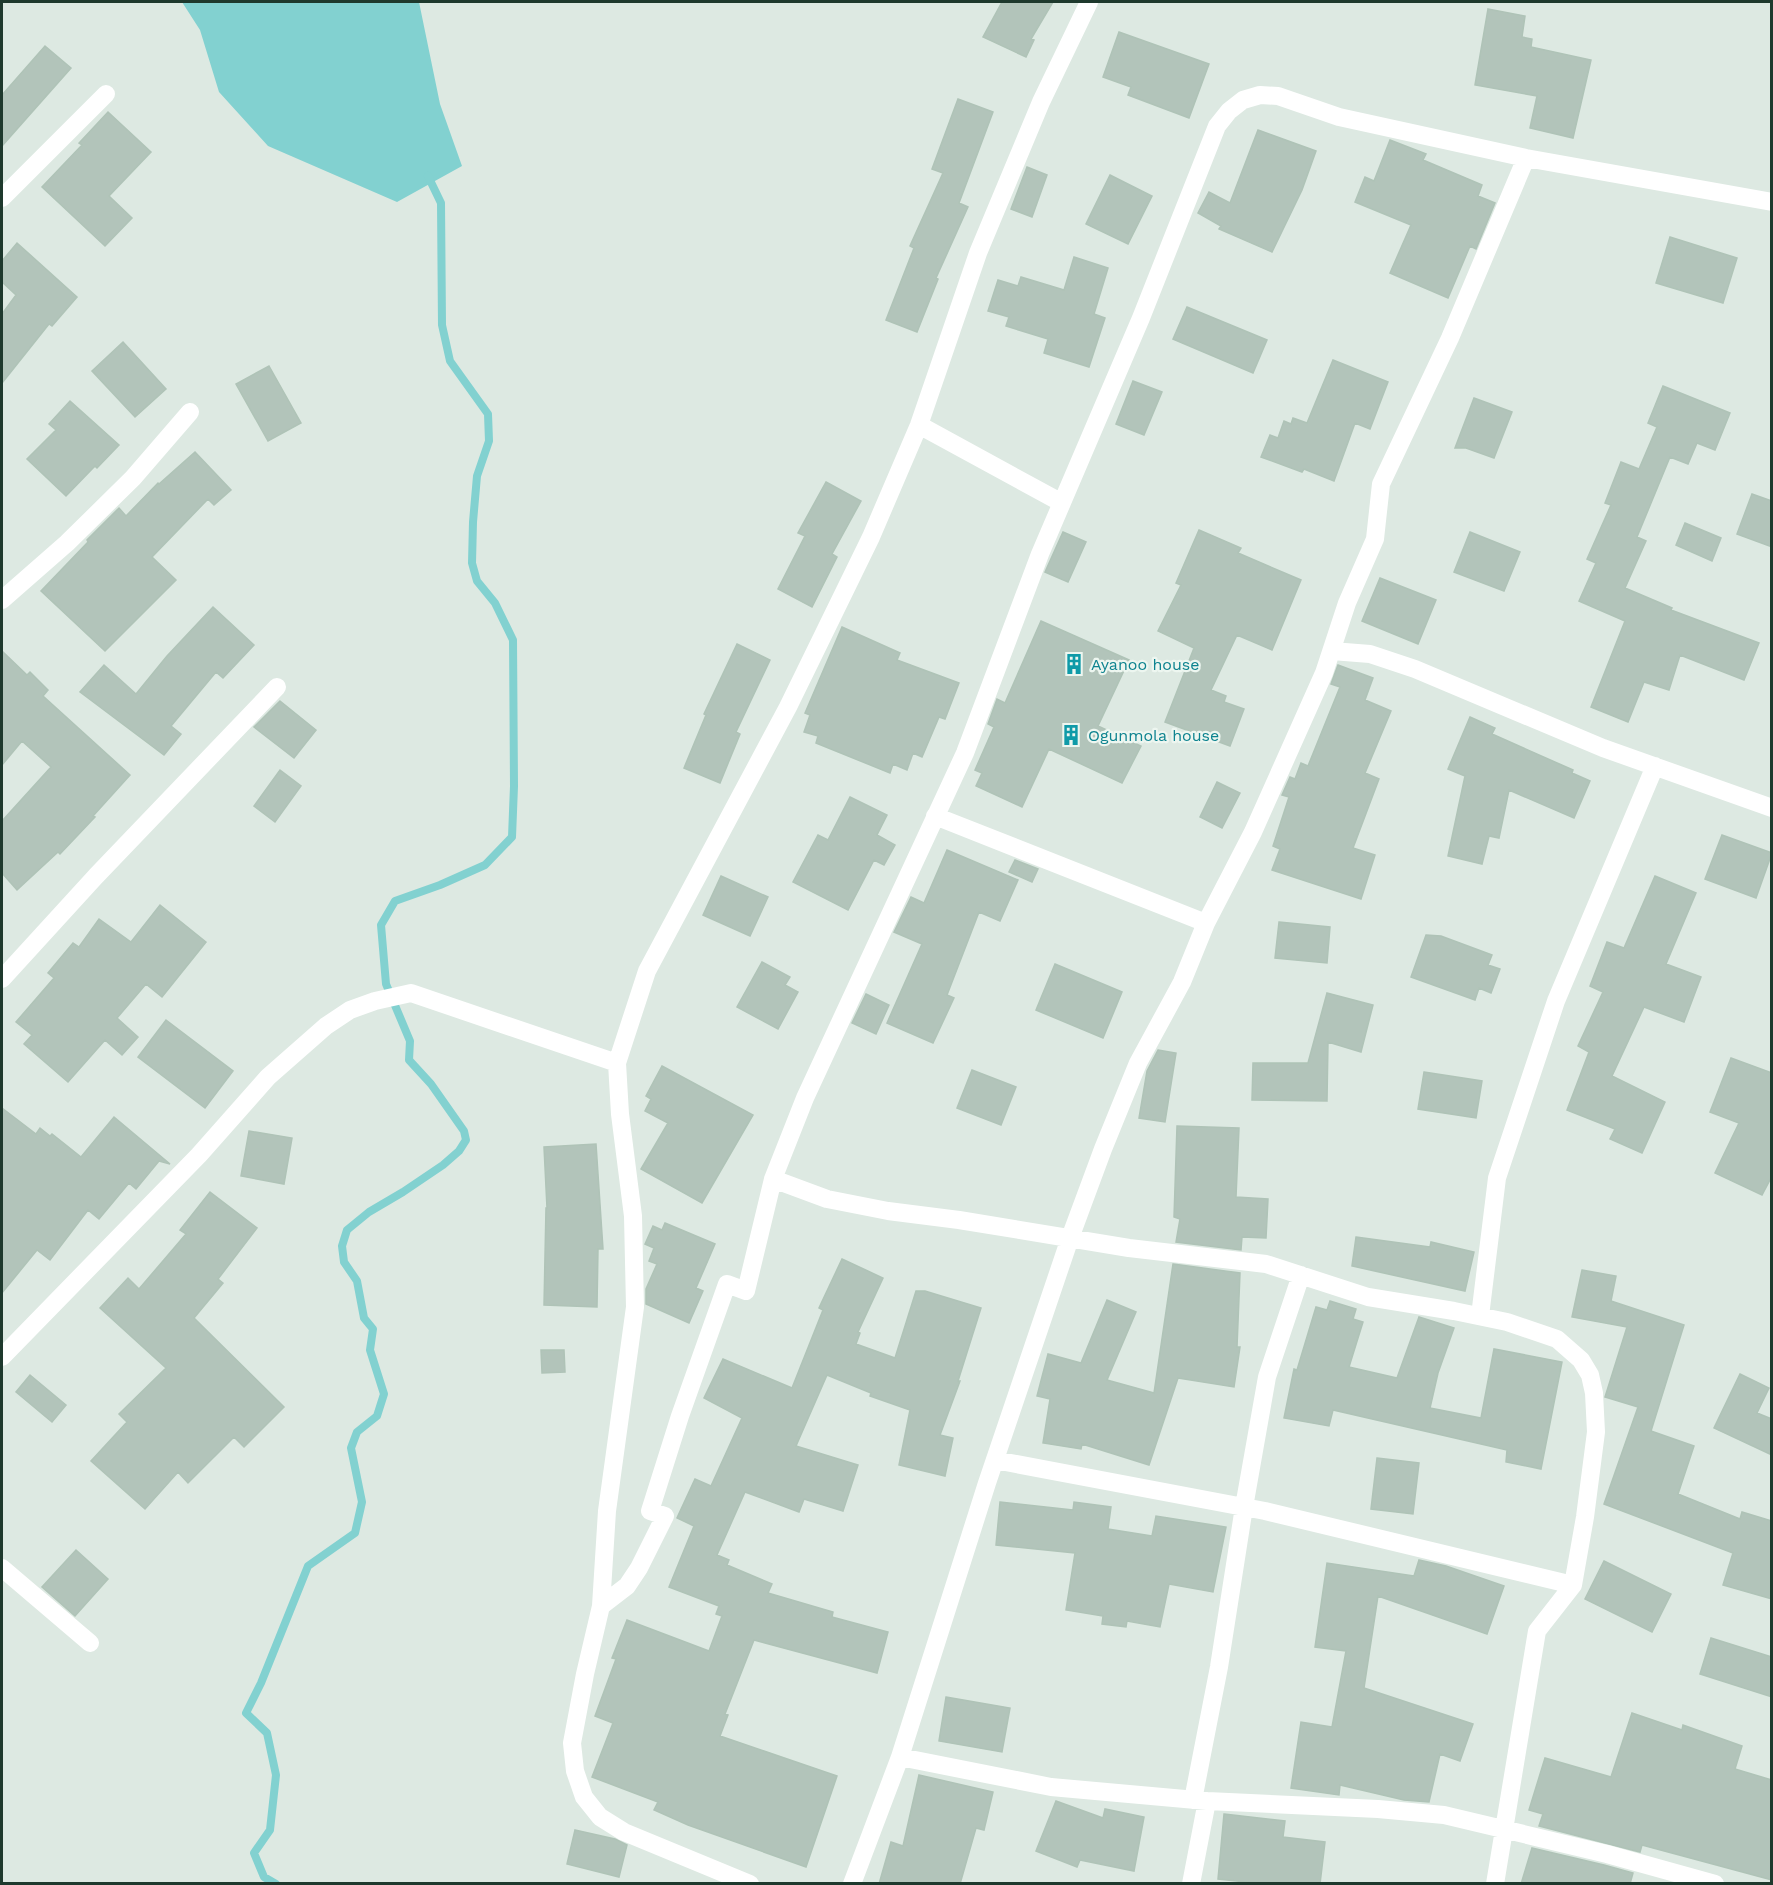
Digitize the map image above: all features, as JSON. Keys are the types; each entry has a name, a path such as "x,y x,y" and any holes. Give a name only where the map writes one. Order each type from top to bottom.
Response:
{"street":[{"path":"750,1884 624,1833 600,1816 584,1797 575,1771 572,1743 601,1606 607,1511 634,1307 633,1216 620,1114 617,1063 647,971 794,697 871,537 919,425 978,253 1041,102 1089,2"},
{"path":"2,198 106,94"},
{"path":"601,1606 627,1586 644,1559 665,1516 650,1511 680,1416 727,1284 746,1291 773,1179 805,1098 964,753 1040,554 1141,318 1217,126 1229,111 1243,100 1260,95 1278,96 1339,117 1526,158 1772,202"},
{"path":"852,1884 900,1757 995,1460 1070,1238 1103,1149 1138,1064 1182,982 1206,923 1253,832 1324,673 1347,603 1376,539 1381,484 1450,338 1526,158"},
{"path":"2,600 67,543 133,478 190,412"},
{"path":"919,425 1062,504"},
{"path":"1332,651 1370,654 1415,669 1593,744 1772,808"},
{"path":"2,979 96,876 277,687"},
{"path":"1480,1316 1497,1179 1556,1002 1655,766"},
{"path":"935,816 1206,923"},
{"path":"2,1357 199,1155 268,1077 326,1026 350,1010 375,1001 411,993 617,1063"},
{"path":"773,1179 827,1199 888,1211 960,1220 1129,1248 1266,1264 1368,1297 1507,1322 1557,1339 1581,1360 1590,1375 1594,1393 1596,1432 1573,1585 1538,1632 1495,1884"},
{"path":"1191,1884 1200,1801 1244,1507 1268,1377 1301,1275"},
{"path":"995,1460 1244,1507 1573,1585"},
{"path":"2,1568 90,1643"},
{"path":"900,1757 1051,1787 1200,1801 1444,1815 1607,1854 1715,1884"}],"water":[{"path":"182,2 419,2 440,104 462,166 397,202 268,146 219,92 200,30"}],"building":[{"path":"1002,2 1053,2 1031,39 1034,40 1026,57 983,37"},
{"path":"1488,9 1525,16 1522,37 1532,39 1531,47 1591,60 1573,138 1530,128 1537,96 1475,85"},
{"path":"1119,32 1209,64 1189,118 1128,95 1131,87 1103,77"},
{"path":"45,46 71,68 2,146 2,95"},
{"path":"958,99 993,112 959,203 968,207 936,278 938,279 917,332 886,320 914,248 910,246 943,173 932,169"},
{"path":"108,112 151,152 109,196 132,218 105,246 42,187 82,145 79,143"},
{"path":"1258,130 1316,151 1302,190 1272,252 1219,229 1221,226 1198,213 1209,192 1230,203"},
{"path":"1390,140 1426,154 1423,160 1482,185 1478,196 1495,203 1476,249 1470,246 1448,298 1390,273 1411,225 1355,202 1365,177 1374,181"},
{"path":"1027,167 1047,175 1032,217 1011,209"},
{"path":"1110,175 1152,196 1128,244 1086,224"},
{"path":"1670,237 1737,258 1723,303 1656,283"},
{"path":"17,243 77,297 52,326 49,324 2,383 2,314 16,295 2,282 2,261"},
{"path":"1074,257 1108,268 1094,314 1105,318 1089,367 1044,353 1048,339 1006,326 1009,317 988,311 998,280 1018,286 1021,277 1064,290"},
{"path":"1187,307 1267,340 1253,373 1173,339"},
{"path":"123,342 166,389 135,417 92,371"},
{"path":"1333,360 1388,382 1370,429 1355,423 1334,481 1304,469 1302,472 1261,457 1270,435 1278,438 1284,421 1291,424 1293,418 1307,423"},
{"path":"269,366 301,423 268,441 236,384"},
{"path":"1133,381 1162,392 1144,435 1116,424"},
{"path":"1663,386 1730,413 1715,450 1697,443 1688,464 1670,457 1637,537 1646,541 1625,588 1672,608 1671,610 1759,643 1744,680 1680,655 1669,690 1644,682 1628,722 1591,707 1625,621 1579,601 1596,563 1587,559 1611,505 1605,503 1621,462 1639,469 1657,427 1648,423"},
{"path":"1474,398 1512,412 1494,458 1466,448 1455,448"},
{"path":"70,401 119,445 66,496 27,459 56,430 49,424"},
{"path":"195,452 231,490 214,505 208,499 152,557 176,580 105,651 41,591 119,508 126,516 158,483"},
{"path":"826,482 861,501 832,554 837,557 812,607 778,589 805,536 798,533"},
{"path":"1752,494 1772,501 1772,547 1737,534"},
{"path":"1685,523 1721,538 1712,561 1676,545"},
{"path":"1199,530 1241,548 1238,553 1301,580 1272,650 1237,635 1211,690 1226,696 1224,702 1244,709 1230,746 1165,722 1194,648 1158,631 1181,585 1176,583"},
{"path":"1063,532 1086,542 1068,582 1045,572"},
{"path":"1470,532 1520,552 1504,591 1454,572"},
{"path":"1380,578 1436,600 1418,644 1362,621"},
{"path":"213,607 254,645 223,678 216,672 171,726 181,734 164,755 80,692 104,665 136,694 167,656"},
{"path":"1041,621 1129,660 1098,726 1141,746 1122,783 1049,749 1022,807 976,786 982,773 975,770 994,727 988,724 997,699 1005,703"},
{"path":"842,627 900,653 897,660 959,683 945,719 939,717 922,757 913,753 907,770 893,764 890,773 816,743 818,736 804,732 810,715 805,713"},
{"path":"737,644 770,660 736,732 740,734 720,783 684,768 706,715 704,714"},
{"path":"2,651 27,675 30,672 48,690 43,696 130,775 60,854 58,852 17,890 2,873 2,821 51,767 22,741 2,765"},
{"path":"1338,665 1373,678 1365,700 1391,711 1365,773 1379,779 1353,848 1375,855 1361,899 1272,870 1280,849 1273,846 1289,797 1282,795 1290,777 1295,779 1301,763 1308,766 1340,687 1331,684"},
{"path":"280,701 316,730 294,758 254,727"},
{"path":"1470,717 1495,728 1492,734 1573,770 1572,773 1590,781 1574,818 1509,790 1499,838 1489,836 1482,864 1448,856 1465,776 1448,769"},
{"path":"280,770 301,786 275,822 254,806"},
{"path":"1217,782 1240,793 1222,828 1200,817"},
{"path":"850,797 887,815 877,835 895,845 884,865 874,860 848,910 793,882 818,835 828,840"},
{"path":"1722,835 1772,853 1756,898 1705,879"},
{"path":"947,850 1018,880 1000,921 979,912 947,995 954,998 933,1043 887,1023 922,944 894,932 911,897 924,903"},
{"path":"1015,860 1038,869 1032,882 1009,872"},
{"path":"721,876 768,897 750,936 703,915"},
{"path":"1655,876 1696,893 1666,964 1701,977 1684,1022 1644,1007 1612,1076 1665,1102 1642,1153 1610,1139 1615,1129 1567,1110 1589,1052 1578,1046 1603,992 1590,986 1607,942 1624,948"},
{"path":"160,905 206,942 162,997 146,984 117,1018 138,1037 122,1055 105,1040 68,1082 24,1044 32,1035 16,1022 54,978 48,973 73,943 79,947 99,919 131,942"},
{"path":"1279,922 1330,927 1327,963 1275,958"},
{"path":"1426,935 1441,936 1492,955 1488,965 1500,969 1491,993 1479,988 1475,1000 1411,977"},
{"path":"762,962 790,977 785,985 798,992 778,1029 737,1007"},
{"path":"1055,964 1122,992 1103,1038 1036,1010"},
{"path":"1327,993 1373,1005 1361,1052 1328,1042 1327,1101 1252,1100 1253,1063 1308,1063"},
{"path":"866,994 889,1005 876,1034 852,1023"},
{"path":"166,1020 233,1071 205,1108 138,1057"},
{"path":"1158,1050 1176,1053 1165,1122 1139,1118 1147,1071"},
{"path":"1731,1058 1772,1073 1772,1176 1762,1195 1715,1173 1739,1123 1710,1112"},
{"path":"662,1066 753,1115 702,1203 641,1169 668,1123 645,1111 651,1099 646,1096"},
{"path":"972,1070 1016,1087 1001,1125 957,1108"},
{"path":"1424,1072 1482,1081 1476,1118 1418,1109"},
{"path":"2,1108 36,1134 40,1128 50,1136 52,1134 81,1157 114,1117 170,1164 159,1161 136,1189 129,1183 99,1219 88,1210 50,1260 37,1250 2,1293"},
{"path":"1177,1126 1239,1128 1236,1197 1268,1199 1266,1238 1242,1237 1241,1250 1176,1242 1180,1219 1174,1217"},
{"path":"249,1131 292,1138 284,1184 241,1176"},
{"path":"596,1144 603,1249 598,1249 597,1307 544,1305 547,1208 544,1147"},
{"path":"210,1192 257,1228 218,1279 223,1283 194,1318 284,1407 244,1447 234,1437 188,1483 178,1472 145,1509 91,1461 127,1422 119,1414 166,1368 100,1308 128,1278 139,1289 186,1234 180,1230"},
{"path":"665,1223 715,1244 696,1288 703,1291 689,1323 646,1304 646,1289 657,1264 649,1261 654,1248 645,1244 653,1226 662,1230"},
{"path":"1356,1237 1430,1247 1431,1242 1474,1252 1465,1291 1352,1266"},
{"path":"842,1259 883,1278 858,1332 860,1333 856,1344 895,1358 916,1291 925,1291 981,1308 958,1381 960,1381 940,1435 953,1438 945,1476 899,1465 910,1410 870,1396 871,1393 827,1375 796,1446 858,1465 843,1511 804,1499 799,1512 745,1492 717,1555 729,1560 727,1565 772,1584 768,1593 833,1612 832,1617 888,1632 877,1673 754,1640 725,1714 728,1715 720,1736 837,1776 806,1867 688,1825 654,1810 658,1802 592,1777 613,1723 595,1716 616,1659 612,1658 627,1620 709,1651 722,1616 716,1614 719,1606 669,1587 694,1526 677,1518 695,1479 711,1486 742,1418 704,1398 723,1359 792,1388 823,1310 819,1308"},
{"path":"1173,1264 1240,1273 1237,1347 1240,1347 1234,1387 1178,1378 1149,1465 1082,1444 1081,1449 1043,1443 1050,1399 1037,1396 1048,1354 1081,1363 1107,1300 1136,1312 1107,1380 1154,1393"},
{"path":"1582,1270 1616,1276 1611,1301 1684,1325 1651,1431 1694,1446 1678,1494 1740,1519 1742,1512 1772,1521 1772,1599 1723,1585 1733,1553 1604,1504 1638,1407 1605,1397 1627,1327 1572,1317"},
{"path":"1330,1301 1356,1309 1353,1319 1363,1322 1349,1367 1397,1378 1419,1317 1454,1328 1438,1373 1430,1408 1481,1418 1494,1349 1562,1362 1541,1469 1506,1462 1507,1450 1333,1410 1329,1426 1284,1418 1294,1369 1297,1370 1316,1307 1327,1310"},
{"path":"541,1350 564,1350 565,1372 542,1373"},
{"path":"1740,1374 1769,1388 1757,1413 1772,1419 1772,1455 1714,1428"},
{"path":"30,1375 66,1405 52,1422 16,1392"},
{"path":"1377,1458 1419,1463 1413,1514 1371,1509"},
{"path":"1000,1502 1073,1510 1074,1502 1111,1507 1108,1529 1152,1536 1156,1516 1226,1527 1213,1592 1169,1584 1160,1627 1127,1621 1126,1627 1102,1624 1103,1616 1066,1610 1075,1553 996,1545"},
{"path":"76,1550 108,1579 75,1616 42,1587"},
{"path":"1419,1560 1446,1566 1504,1586 1487,1634 1378,1596 1364,1688 1473,1724 1460,1761 1440,1754 1429,1802 1404,1800 1340,1785 1339,1795 1291,1788 1301,1722 1332,1727 1346,1651 1315,1647 1327,1563 1414,1576"},
{"path":"1604,1561 1671,1594 1652,1632 1585,1599"},
{"path":"1711,1638 1772,1657 1772,1697 1700,1674"},
{"path":"946,1697 1010,1708 1002,1752 939,1741"},
{"path":"1632,1713 1682,1730 1683,1725 1742,1746 1735,1769 1772,1780 1772,1880 1642,1845 1640,1852 1539,1826 1543,1814 1529,1810 1545,1758 1611,1777"},
{"path":"919,1775 993,1792 984,1830 976,1828 960,1884 879,1884 891,1842 903,1846"},
{"path":"1056,1801 1103,1818 1105,1809 1144,1817 1134,1871 1080,1860 1077,1867 1036,1851"},
{"path":"1224,1814 1285,1821 1283,1837 1325,1842 1320,1884 1265,1884 1218,1879"},
{"path":"575,1830 615,1839 627,1845 619,1877 567,1864"},
{"path":"1532,1848 1633,1873 1630,1884 1521,1884"}],"waterway":[{"path":"276,1884 264,1877 254,1853 270,1830 276,1775 267,1733 246,1713 261,1683 308,1566 355,1533 362,1502 351,1448 357,1432 377,1416 384,1394 370,1350 373,1329 364,1318 357,1281 344,1262 342,1246 347,1230 369,1212 443,1165 459,1151 466,1140 464,1131 431,1084 409,1060 410,1041 386,984 381,925 395,901 440,885 485,865 512,837 513,640 495,603 477,581 472,563 477,476 489,441 488,414 450,361 442,325 441,203 428,176"}],"place":[{"name":"Ayanoo house","path":"1074,664"},
{"name":"Ogunmola house","path":"1071,735"}]}
